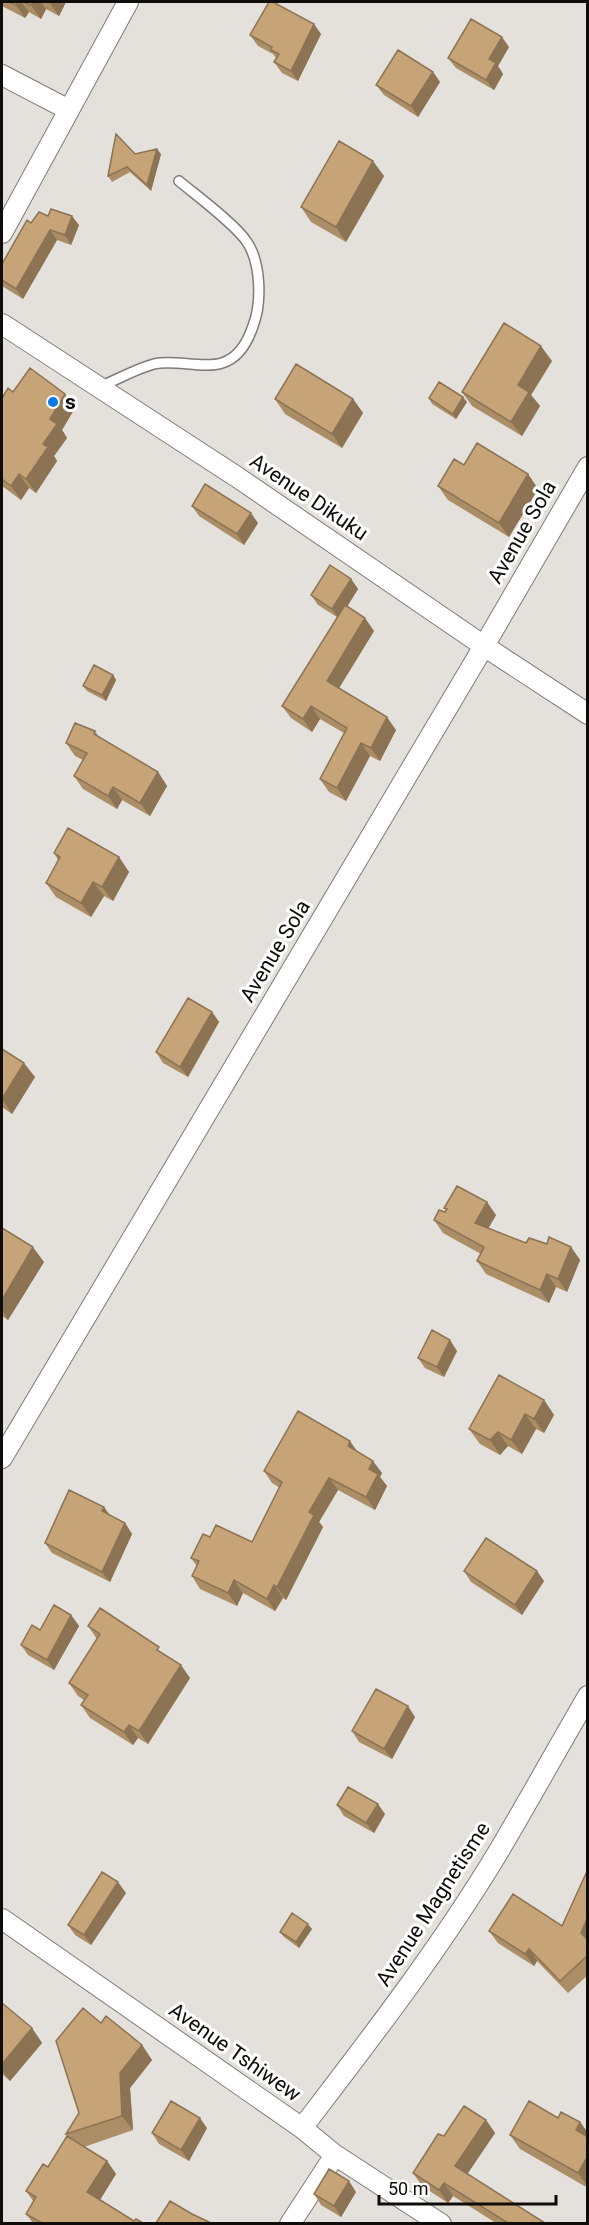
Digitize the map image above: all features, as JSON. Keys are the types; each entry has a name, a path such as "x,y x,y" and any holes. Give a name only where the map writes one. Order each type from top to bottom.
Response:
{"street":[{"path":"2,232 128,2"},
{"path":"2,75 69,110"},
{"name":"Avenue Dikuku","path":"2,324 237,477 484,646 588,714"},
{"name":"Avenue Sola","path":"2,1458 484,646 588,466"},
{"name":"Avenue Magnetisme","path":"302,2128 392,2010 444,1935 496,1855 588,1696"},
{"name":"Avenue Tshiwew","path":"2,1919 302,2128 335,2155 441,2223"},
{"path":"290,2223 335,2155"}],"lane":[{"path":"99,387 155,363 220,364 231,360 239,353 251,334 258,313 260,292 248,243 179,181"}],"building":[{"path":"269,2 314,24 291,71 274,62 279,54 271,50 272,47 250,35"},
{"path":"471,19 502,37 489,59 496,63 486,80 448,58"},
{"path":"398,50 433,72 411,106 376,85"},
{"path":"116,134 135,154 157,149 147,185 127,167 108,176"},
{"path":"339,141 373,161 336,227 301,207"},
{"path":"51,209 72,216 65,235 50,230 16,289 2,280 2,264 27,220 31,223 39,212 48,216"},
{"path":"504,323 541,346 518,385 529,392 511,422 462,392"},
{"path":"296,364 353,399 332,434 275,399"},
{"path":"30,368 65,394 50,419 57,424 43,444 48,447 26,479 19,474 11,486 2,479 2,398 8,388 13,392"},
{"path":"439,382 463,397 453,414 429,398"},
{"path":"477,443 528,474 499,523 438,486 454,459 464,465"},
{"path":"205,484 251,513 237,534 192,506"},
{"path":"330,565 351,579 332,609 311,595"},
{"path":"345,605 365,618 327,681 387,717 371,748 361,743 337,788 320,779 347,728 311,706 303,719 282,706"},
{"path":"94,665 113,675 102,695 83,686"},
{"path":"75,723 95,731 94,734 158,772 140,803 113,787 108,796 74,776 87,753 66,743"},
{"path":"68,828 119,857 102,887 93,882 81,903 46,883 60,857 54,853"},
{"path":"188,998 212,1012 180,1067 156,1052"},
{"path":"2,1049 24,1063 2,1099"},
{"path":"457,1186 487,1202 475,1223 526,1243 529,1238 547,1244 549,1237 571,1247 558,1279 547,1274 540,1290 477,1261 484,1247 434,1220 439,1210 445,1212 447,1209 444,1208"},
{"path":"2,1228 33,1247 2,1300"},
{"path":"432,1330 450,1340 437,1367 418,1358"},
{"path":"499,1375 544,1400 534,1419 525,1414 511,1440 498,1432 490,1440 469,1429"},
{"path":"298,1411 350,1441 348,1446 373,1461 369,1469 378,1474 366,1497 329,1478 309,1512 314,1515 277,1587 274,1585 267,1599 234,1580 228,1593 192,1576 199,1561 191,1558 203,1534 210,1537 216,1525 252,1542 282,1482 264,1471"},
{"path":"69,1490 104,1507 102,1511 125,1523 102,1572 45,1543"},
{"path":"486,1538 537,1571 515,1605 464,1571"},
{"path":"54,1605 71,1615 47,1660 21,1645 32,1625 40,1630"},
{"path":"100,1608 159,1647 157,1650 181,1665 139,1731 129,1725 124,1732 81,1705 88,1695 69,1683 100,1634 88,1626"},
{"path":"376,1689 408,1706 384,1749 352,1731"},
{"path":"348,1787 378,1804 366,1823 337,1805"},
{"path":"588,1869 588,1916 581,1933 588,1940 588,1955 560,1981 529,1949 525,1954 489,1931 513,1894 562,1926"},
{"path":"102,1872 118,1882 84,1935 68,1925"},
{"path":"292,1913 308,1924 296,1942 280,1932"},
{"path":"2,2003 32,2028 2,2064"},
{"path":"83,2008 101,2023 106,2016 142,2045 120,2073 122,2116 66,2134 79,2113 56,2041"},
{"path":"171,2101 200,2118 181,2150 152,2133"},
{"path":"529,2101 558,2118 561,2112 580,2122 576,2130 588,2137 588,2156 578,2173 510,2135"},
{"path":"464,2106 486,2120 455,2166 545,2223 508,2223 444,2183 439,2190 413,2173 438,2134 444,2136"},
{"path":"67,2136 107,2161 87,2192 134,2221 136,2219 143,2223 42,2223 26,2214 36,2197 26,2191 43,2164 48,2167"},
{"path":"329,2169 349,2181 334,2206 314,2194"},
{"path":"170,2201 192,2214 211,2223 156,2223"}],"place":[{"name":"s","path":"53,402"}]}
